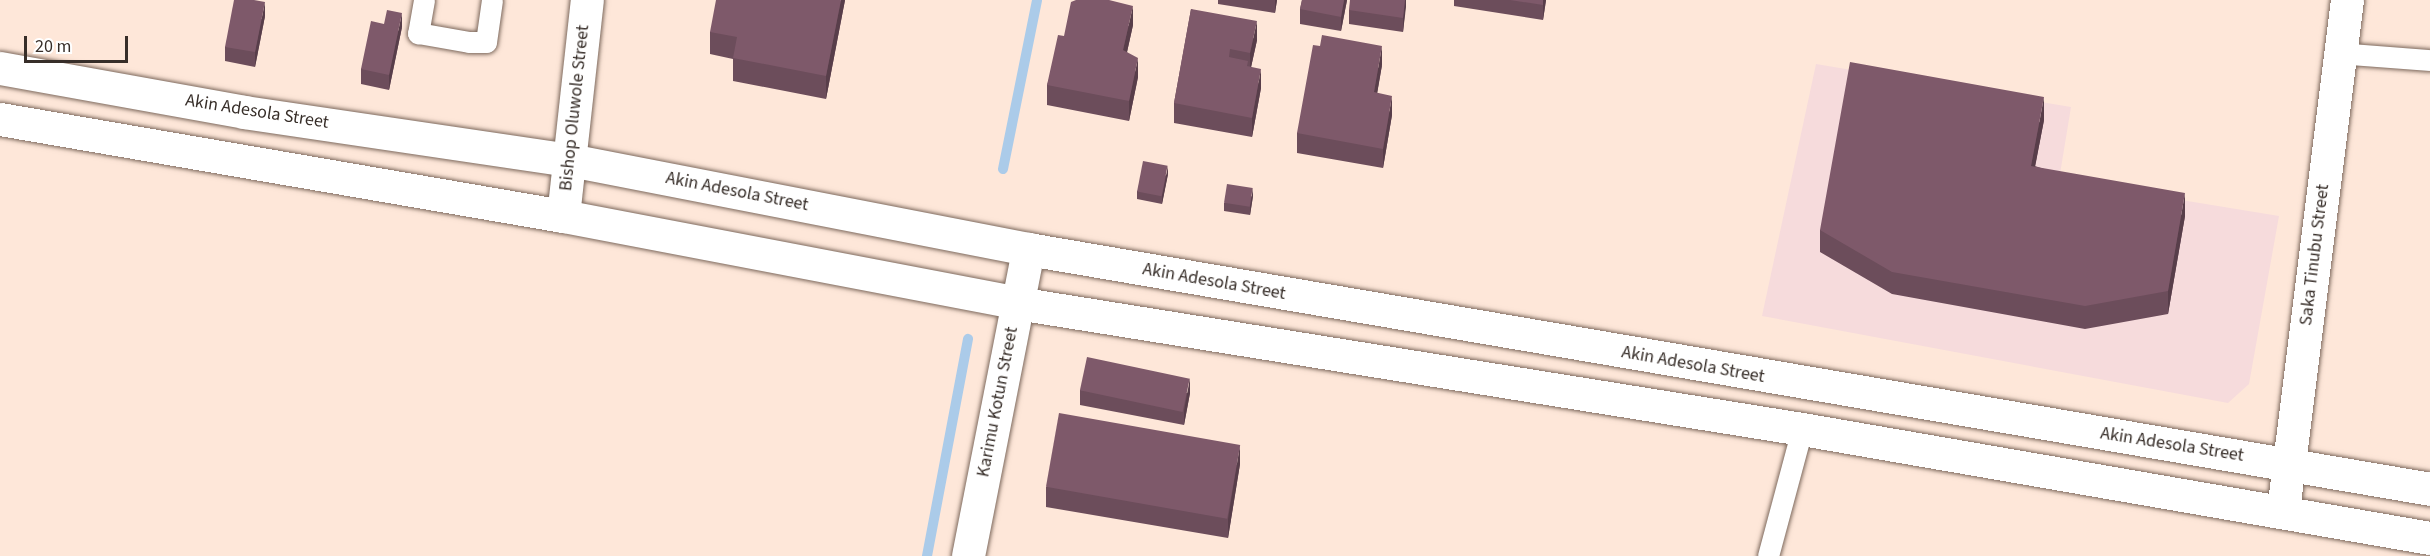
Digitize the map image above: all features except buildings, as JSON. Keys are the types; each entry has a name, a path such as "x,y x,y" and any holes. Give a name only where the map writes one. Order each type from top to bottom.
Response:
{"main road":[{"name":"Bishop Oluwole Street","path":"563,216 587,0"},
{"name":"Saka Tinubu Street","path":"2283,511 2338,53 2347,0"},
{"name":"Akin Adesola Street","path":"0,68 244,111 570,160 1028,249 2430,489"},
{"path":"0,119 563,216 1017,303 1802,429 2430,538"},
{"name":"Karimu Kotun Street","path":"968,556 1028,249"}],"lane":[{"path":"424,0 418,33 469,42 486,42 492,0"},
{"path":"2338,53 2430,60"},
{"path":"1768,556 1802,429"}],"shaded area":[{"path":"1816,64 2071,107 2059,180 2279,216 2249,384 2228,403 1762,316"}],"waterway":[{"path":"1003,169 1037,0"},
{"path":"927,556 968,339"}]}
